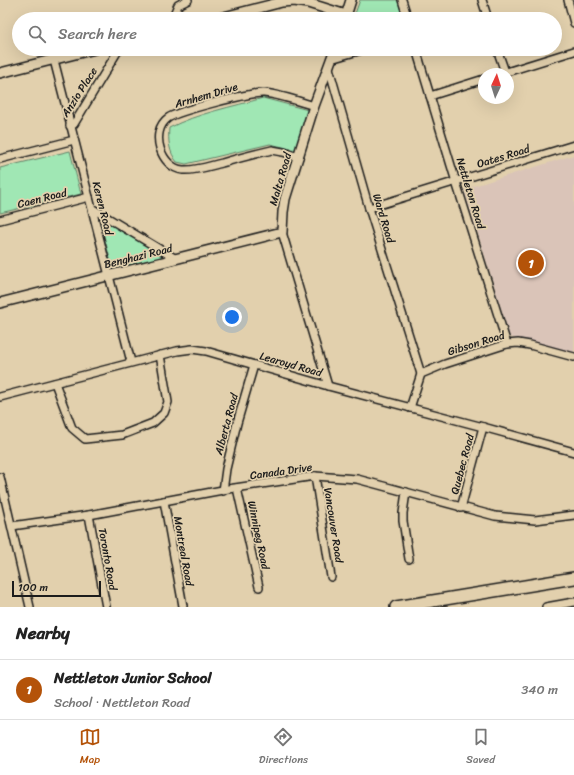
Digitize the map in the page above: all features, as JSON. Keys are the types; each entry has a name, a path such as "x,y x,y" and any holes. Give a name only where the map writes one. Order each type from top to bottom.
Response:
{"main road":[{"path":"396,607 423,605 574,578"}],"street":[{"path":"175,12 178,5 188,0"},
{"path":"347,12 351,0"},
{"path":"402,0 406,12"},
{"path":"482,0 486,12"},
{"path":"568,0 574,23"},
{"path":"243,12 282,2 294,1 308,3 332,12"},
{"path":"562,55 574,51"},
{"path":"0,73 69,56"},
{"name":"Anzio Place","path":"70,126 74,124 115,56"},
{"name":"Malta Road","path":"328,386 282,232 284,206 314,106 333,56"},
{"path":"330,64 349,56"},
{"name":"Nettleton Road","path":"418,56 507,344"},
{"path":"499,56 501,68"},
{"path":"514,69 558,56"},
{"name":"Keren Road","path":"54,60 131,362"},
{"name":"Ward Road","path":"330,64 369,208 421,374"},
{"path":"430,96 478,81"},
{"name":"Arnhem Drive","path":"299,157 272,150 199,169 182,170 174,167 165,159 162,154 158,135 165,120 173,115 198,107 255,93 272,94 314,106"},
{"path":"0,159 74,140"},
{"name":"Oates Road","path":"369,208 574,145"},
{"name":"Caen Road","path":"0,220 89,197"},
{"path":"93,210 176,259"},
{"name":"Benghazi Road","path":"0,303 282,232"},
{"name":"Gibson Road","path":"421,374 445,364 507,344 518,343 530,345 574,356"},
{"name":"Learoyd Road","path":"0,397 131,362 192,349 206,351 328,386 574,452"},
{"path":"55,383 72,428 85,439 122,435 154,424 164,413 168,402 160,355"},
{"name":"Alberta Road","path":"223,491 235,431 254,364"},
{"path":"410,408 421,374"},
{"name":"Quebec Road","path":"461,508 484,427"},
{"name":"Canada Drive","path":"12,526 89,515 237,488 315,476 357,479 495,516 535,520 574,515"},
{"name":"Vancouver Road","path":"315,476 331,577"},
{"path":"0,477 30,607"},
{"name":"Winnipeg Road","path":"237,488 259,587"},
{"path":"406,492 403,521 409,559"},
{"name":"Montreal Road","path":"164,501 183,606"},
{"name":"Toronto Road","path":"89,515 106,607"},
{"path":"546,607 574,602"}],"shaded area":[{"path":"574,155 574,353 510,337 464,189"}],"green space":[{"path":"360,0 398,0 401,12 356,12"},
{"path":"263,98 308,110 296,150 270,144 186,164 177,162 172,154 170,146 169,128 203,114"},
{"path":"70,151 81,194 0,213 0,168"},
{"path":"102,221 107,222 167,258 113,270 101,225"}],"place":[{"name":"Nettleton Junior School","path":"531,263"}]}
